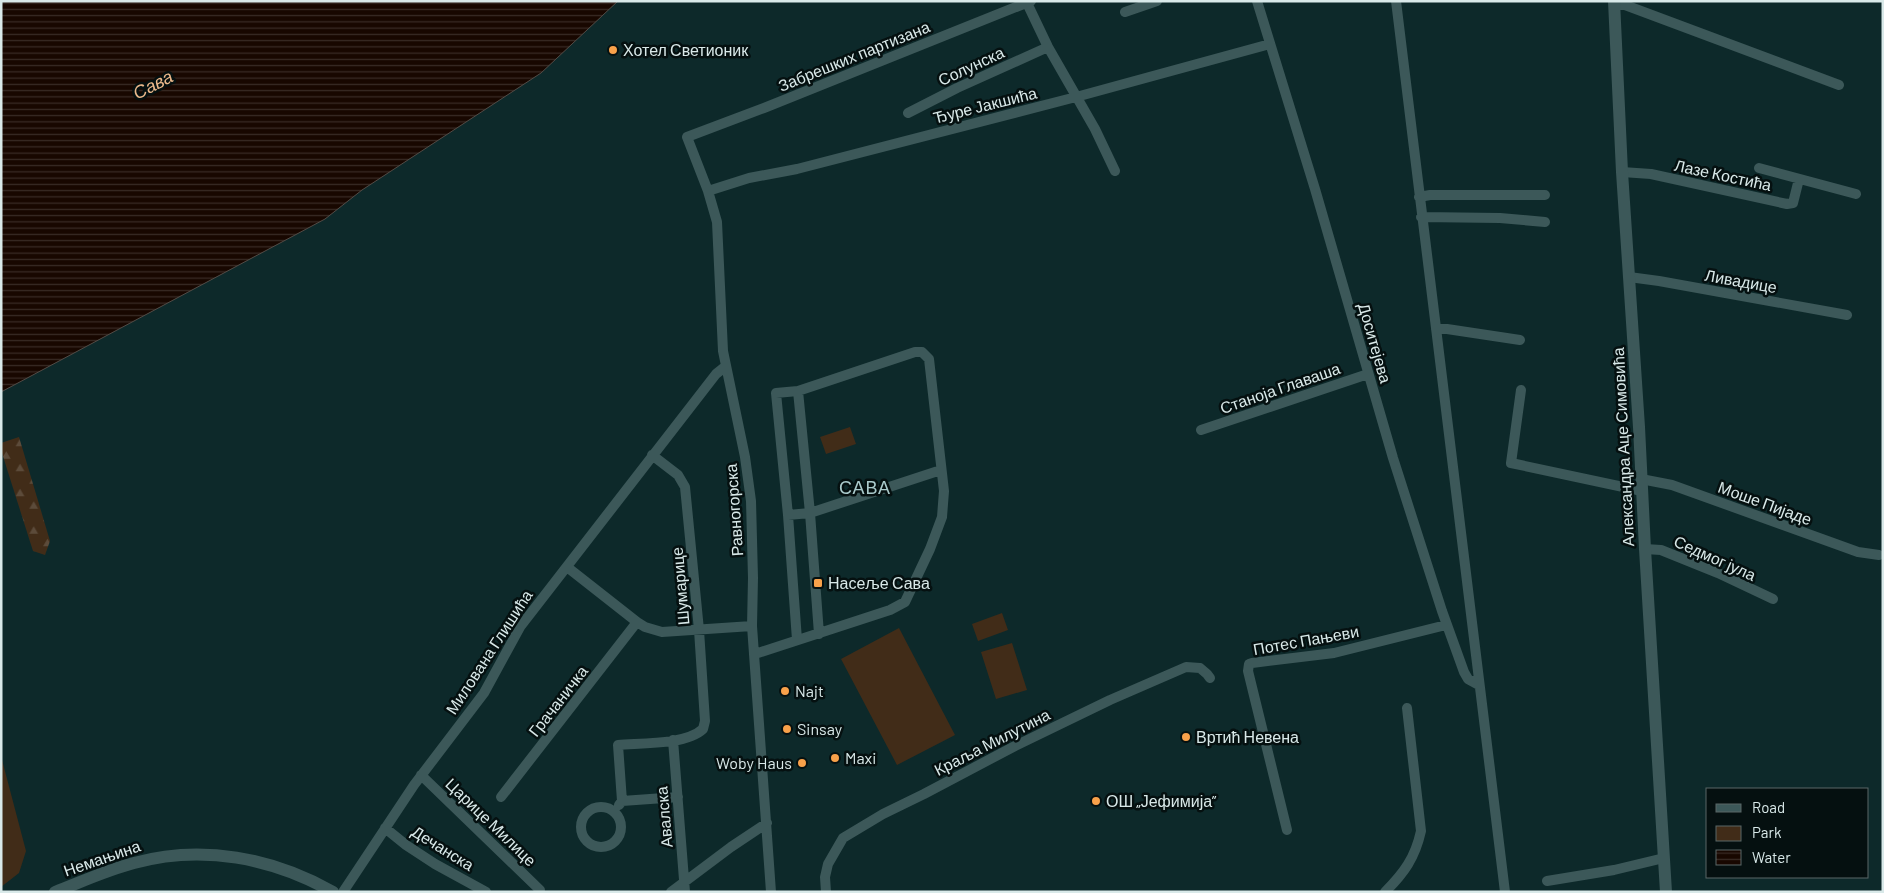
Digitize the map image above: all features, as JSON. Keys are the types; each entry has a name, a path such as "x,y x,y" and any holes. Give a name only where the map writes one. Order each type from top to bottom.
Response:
{"street":[{"path":"1125,12 1157,1"},
{"name":"Доситејева","path":"1257,1 1316,189 1368,374 1446,625 1464,672 1468,678 1479,685"},
{"path":"1396,1 1505,892"},
{"path":"1029,2 1048,47 1115,171"},
{"name":"Забрешких партизана","path":"688,136 764,108 1029,2"},
{"path":"1614,3 1625,5 1839,85"},
{"name":"Александра Аце Симовића","path":"1614,3 1622,172 1666,892"},
{"name":"Ђуре Јакшића","path":"708,191 758,175 797,169 1076,97 1270,44"},
{"name":"Солунска","path":"908,113 957,88 1048,47"},
{"name":"Равногорска","path":"688,136 687,139 708,191 717,222 721,335 745,457 751,501 752,626 771,892"},
{"name":"Лазе Костића","path":"1759,168 1856,194"},
{"name":"Лазе Костића","path":"1622,172 1651,174 1787,204 1793,203 1800,179"},
{"path":"1419,197 1436,195 1545,195"},
{"path":"1422,218 1500,218 1544,222"},
{"name":"Ливадице","path":"1629,277 1847,315"},
{"path":"1436,329 1447,328 1520,340"},
{"path":"755,654 890,610 905,602 930,549 942,517 944,492 929,359 922,352 915,352 798,391 776,394 788,515 797,640"},
{"name":"Милована Глишића","path":"343,892 421,776 484,694 520,627 652,455 716,374 726,366"},
{"name":"Станоја Главаша","path":"1201,430 1368,374"},
{"name":"Моше Пијаде","path":"1521,390 1511,463 1641,485 1672,486 1858,552 1880,555"},
{"path":"798,391 819,634"},
{"name":"Шумарице","path":"652,455 678,475 685,487 699,630 704,729 690,736 672,740"},
{"path":"788,515 810,513 941,470"},
{"name":"Седмог јула","path":"1645,550 1661,550 1718,573 1773,599"},
{"path":"567,567 645,627 662,632 752,626"},
{"name":"Грачаничка","path":"501,797 637,622"},
{"name":"Потес Пањеви","path":"1287,830 1248,670 1249,664 1252,662 1334,653 1446,625"},
{"name":"Краља Милутина","path":"826,892 825,877 828,864 843,838 883,814 1015,746 1110,700 1186,667 1200,668 1210,678"},
{"path":"1385,892 1409,864 1417,850 1421,832 1407,708"},
{"path":"614,811 622,801 618,745 672,740"},
{"name":"Авалска","path":"672,740 684,887"},
{"name":"Царице Милице","path":"421,776 540,890"},
{"path":"622,801 678,796"},
{"path":"602,806 614,811 618,816 621,828 616,840 605,846 593,846 581,832 582,819 585,814 602,806"},
{"path":"672,892 684,887 767,823"},
{"name":"Дечанска","path":"385,828 406,845 435,864 486,892"},
{"name":"Немањина","path":"55,892 134,862 160,857 202,855 245,858 278,866 311,879 333,892"},
{"path":"1547,881 1614,870 1664,858"}],"green space":[{"path":"850,427 856,444 826,454 820,437"},
{"path":"19,437 50,541 45,555 33,551 1,450 1,443"},
{"path":"1002,613 1008,630 978,641 972,624"},
{"path":"899,628 955,735 897,765 841,659"},
{"path":"1012,643 1027,690 996,699 981,652"},
{"path":"1,756 26,851 19,873 1,887"}],"water":[{"name":"Сава","path":"1,1 618,1 541,73 362,190 325,219 1,392"}],"place":[{"name":"Хотел Светионик","path":"613,50"},
{"name":"Насеље Сава","path":"818,583"},
{"name":"Najt","path":"785,691"},
{"name":"Sinsay","path":"787,729"},
{"name":"Вртић Невена","path":"1186,737"},
{"name":"Maxi","path":"835,758"},
{"name":"Woby Haus","path":"802,763"},
{"name":"ОШ „Јефимија”","path":"1096,801"}],"district":[{"name":"САВА","path":"865,488"}]}
